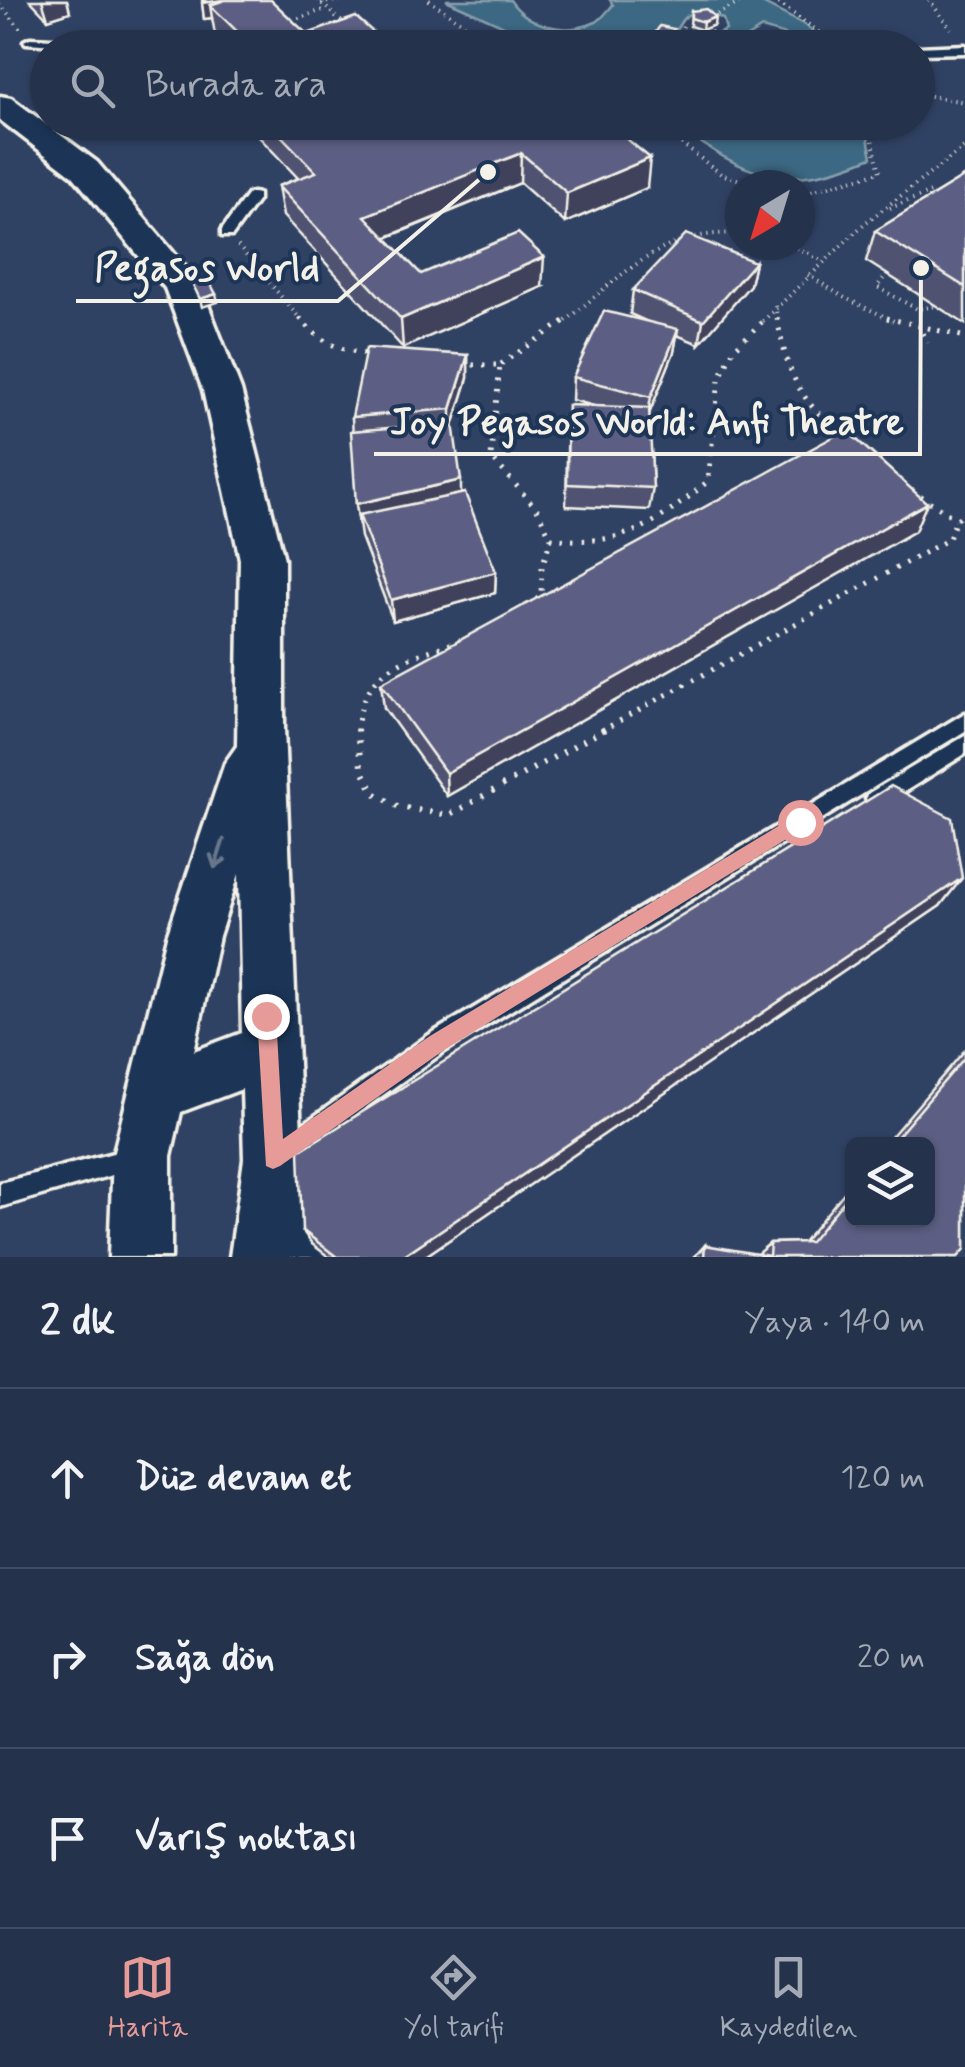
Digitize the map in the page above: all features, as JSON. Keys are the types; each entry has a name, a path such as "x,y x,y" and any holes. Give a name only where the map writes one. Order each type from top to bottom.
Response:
{"street":[{"path":"0,106 30,128"},
{"path":"46,140 85,169 182,284 222,390 262,559 260,728 267,1052 304,1257"},
{"path":"140,1257 142,1156 193,936 260,728"},
{"path":"157,1093 267,1052"},
{"path":"262,1257 286,1160"}],"lane":[{"path":"935,50 965,49"},
{"path":"227,232 253,197"},
{"path":"286,1160 437,1043 965,721"},
{"path":"799,848 965,744"},
{"path":"286,1160 366,1120"},
{"path":"0,1195 142,1156"}],"path":[{"path":"318,2 342,0"},
{"path":"428,0 472,30"},
{"path":"692,30 745,0"},
{"path":"774,0 816,30"},
{"path":"929,0 953,32"},
{"path":"318,2 351,30"},
{"path":"0,4 30,40"},
{"path":"282,24 326,10"},
{"path":"701,23 711,30"},
{"path":"681,30 683,26"},
{"path":"458,30 467,27"},
{"path":"935,97 965,102"},
{"path":"677,140 725,175"},
{"path":"815,190 880,172 872,140"},
{"path":"551,538 582,544 615,541 657,525 708,480 719,380 733,350 822,261 965,147"},
{"path":"956,154 965,160"},
{"path":"883,210 931,192 944,199 930,208"},
{"path":"451,365 500,365 558,328 643,254 716,229 725,231"},
{"path":"227,232 316,337 336,349 382,358"},
{"path":"815,257 822,261"},
{"path":"887,274 877,287 916,310 937,306"},
{"path":"807,275 849,304 923,333 965,337"},
{"path":"775,306 788,373 826,422 855,445"},
{"path":"923,333 927,344"},
{"path":"500,365 490,457 537,509 551,538 542,568 541,595 528,608"},
{"path":"897,480 956,519"},
{"path":"467,638 406,660 376,678 361,704 355,730 360,763 374,794 410,811 448,815 948,539 956,519 965,514"}],"water":[{"path":"446,0 510,0 537,22 572,28 598,21 613,5 610,0 756,0 812,30 726,30 723,19 700,12 686,16 676,30 513,30"},
{"path":"697,140 868,140 872,157 815,175 815,170 753,170"}],"building":[{"path":"225,0 271,0 303,30 236,30 210,5"},
{"path":"706,9 715,17 703,22 691,18 691,11"},
{"path":"356,17 371,30 319,30"},
{"path":"285,140 628,140 650,158 567,193 521,153 365,216 421,274 518,233 544,257 401,319 278,186 316,172"},
{"path":"965,176 965,287 875,231"},
{"path":"686,234 725,250 725,260 755,262 703,321 633,290"},
{"path":"208,279 216,294 200,299 192,283"},
{"path":"604,311 678,329 651,397 573,377"},
{"path":"366,348 468,355 451,409 352,417"},
{"path":"568,405 649,408 653,488 567,484"},
{"path":"453,423 461,480 356,504 351,431"},
{"path":"846,430 927,503 446,773 381,683"},
{"path":"465,493 496,572 391,600 359,515"},
{"path":"891,786 952,818 962,878 401,1257 337,1257 302,1230 299,1151"},
{"path":"965,1057 965,1249 958,1257 704,1257 705,1245 769,1256 770,1243 810,1242 845,1200 845,1227 935,1227 935,1137 897,1137"}],"place":[{"name":"Pegasos World","path":"488,172"},
{"name":"Joy Pegasos World: Anfi Theatre","path":"921,268"}],"route":[{"path":"266,1016 273,1159 437,1043 800,822"}]}
